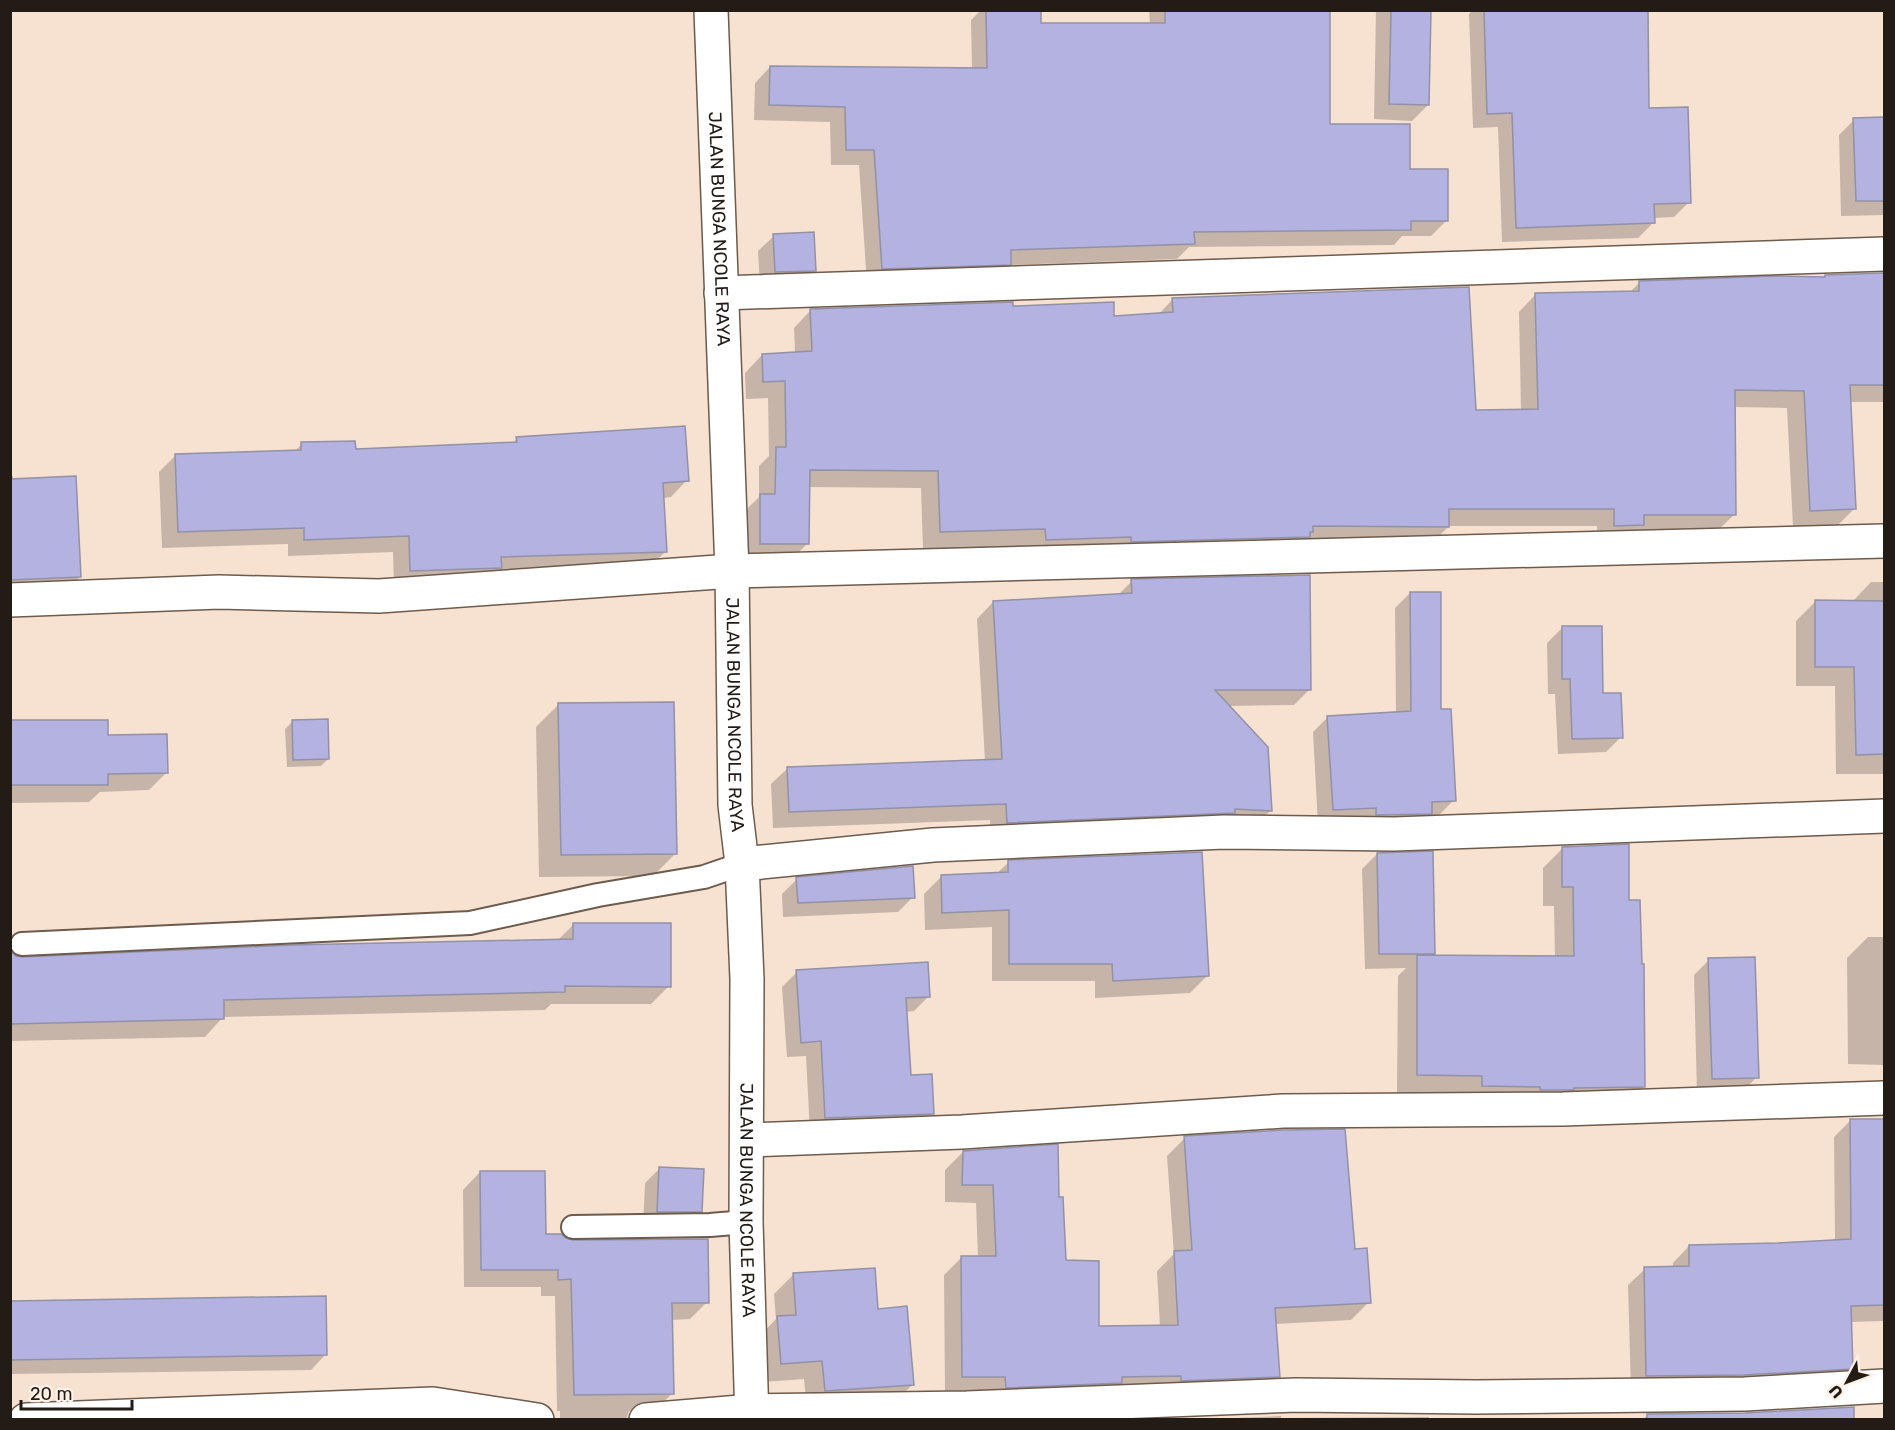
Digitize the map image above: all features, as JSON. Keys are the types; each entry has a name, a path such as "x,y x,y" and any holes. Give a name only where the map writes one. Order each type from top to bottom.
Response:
{"street":[{"name":"JALAN BUNGA NCOLE RAYA","path":"711,10 732,571 735,805 742,864 747,979 746,1222 752,1415"},
{"path":"721,293 1884,254"},
{"path":"10,600 219,592 379,596 732,571 1884,541"},
{"path":"742,864 933,844 1212,832 1394,834 1884,816"},
{"path":"747,1140 962,1132 1283,1111 1563,1109 1884,1098"},
{"path":"646,1419 1296,1395 1476,1397 1745,1394 1884,1386"},
{"path":"26,1419 433,1404 537,1419"}],"lane":[{"path":"22,944 470,923 598,895 704,877 742,864"},
{"path":"573,1227 710,1225 746,1222"}],"building":[{"path":"986,10 1041,10 1041,23 1165,23 1165,10 1330,10 1330,124 1410,124 1410,169 1448,169 1448,221 1411,221 1411,230 1194,232 1195,244 1011,250 1011,265 882,269 874,150 846,150 845,107 769,105 770,66 987,68"},
{"path":"1391,10 1431,10 1429,105 1389,104"},
{"path":"1484,10 1648,10 1649,108 1688,107 1691,203 1654,204 1655,223 1516,228 1512,113 1487,114"},
{"path":"1884,117 1884,201 1856,201 1853,118"},
{"path":"814,232 816,271 775,272 773,234"},
{"path":"1884,273 1884,385 1850,385 1856,509 1810,511 1804,391 1735,390 1736,515 1644,515 1644,525 1614,526 1614,509 1449,509 1449,527 1313,526 1310,537 1131,542 1131,537 1046,540 1045,529 940,532 938,471 810,470 809,544 760,544 760,494 775,494 776,447 786,447 785,381 763,382 762,354 812,351 810,309 1013,302 1013,306 1114,302 1114,316 1173,312 1172,298 1469,287 1476,410 1538,409 1535,293 1639,291 1639,281 1773,276 1825,277 1825,275"},
{"path":"685,426 689,481 663,483 667,552 501,557 502,568 410,571 409,536 304,540 304,528 178,532 175,454 301,450 301,442 355,441 356,449 517,442 516,437"},
{"path":"76,476 81,577 10,580 10,479"},
{"path":"1310,575 1311,690 1215,690 1268,747 1272,811 1235,809 1235,813 1007,823 1006,804 789,812 787,767 1002,759 993,601 1132,593 1131,579"},
{"path":"1410,592 1441,592 1441,709 1451,709 1456,801 1432,802 1432,814 1376,815 1376,808 1333,810 1327,716 1411,711"},
{"path":"1815,600 1884,601 1884,754 1856,755 1854,667 1815,667"},
{"path":"1562,626 1602,626 1603,693 1621,693 1623,738 1572,739 1570,679 1562,679"},
{"path":"674,702 677,854 561,855 558,703"},
{"path":"328,719 329,759 293,760 292,720"},
{"path":"10,720 108,720 108,735 167,734 168,773 108,774 108,785 10,785"},
{"path":"1629,844 1629,900 1640,900 1642,964 1644,964 1645,1087 1540,1090 1540,1087 1482,1086 1482,1076 1417,1075 1417,955 1574,956 1573,887 1562,887 1562,847"},
{"path":"1433,851 1435,954 1379,954 1377,853"},
{"path":"1202,852 1209,976 1113,981 1112,964 1009,964 1009,910 942,913 941,875 1008,872 1008,860"},
{"path":"913,866 915,898 798,903 796,877"},
{"path":"573,923 671,923 671,987 565,986 565,992 224,1000 224,1019 10,1024 10,951 16,956 23,957 292,945 573,939"},
{"path":"1755,957 1759,1078 1712,1079 1708,958"},
{"path":"928,962 930,997 906,998 911,1075 932,1074 934,1114 825,1118 821,1041 801,1043 796,970"},
{"path":"1850,1119 1884,1119 1884,1305 1851,1306 1853,1369 1744,1375 1646,1376 1644,1267 1689,1266 1689,1245 1851,1239"},
{"path":"1345,1129 1355,1249 1367,1248 1371,1303 1275,1308 1280,1377 1181,1381 1181,1376 1122,1377 1122,1383 1006,1388 1005,1377 962,1377 961,1256 996,1256 993,1185 962,1185 963,1151 1058,1144 1059,1197 1063,1197 1066,1260 1099,1261 1099,1326 1178,1325 1174,1251 1192,1250 1184,1136"},
{"path":"659,1167 704,1169 702,1212 657,1212"},
{"path":"480,1171 545,1171 546,1234 561,1234 573,1240 708,1239 709,1303 672,1303 674,1394 574,1395 571,1279 558,1280 558,1270 481,1270"},
{"path":"875,1268 878,1309 907,1306 914,1385 825,1391 822,1361 781,1364 777,1316 796,1315 793,1273"},
{"path":"326,1296 327,1355 10,1360 10,1301"},
{"path":"1854,1407 1854,1419 1647,1419 1647,1414 1745,1413"}]}
